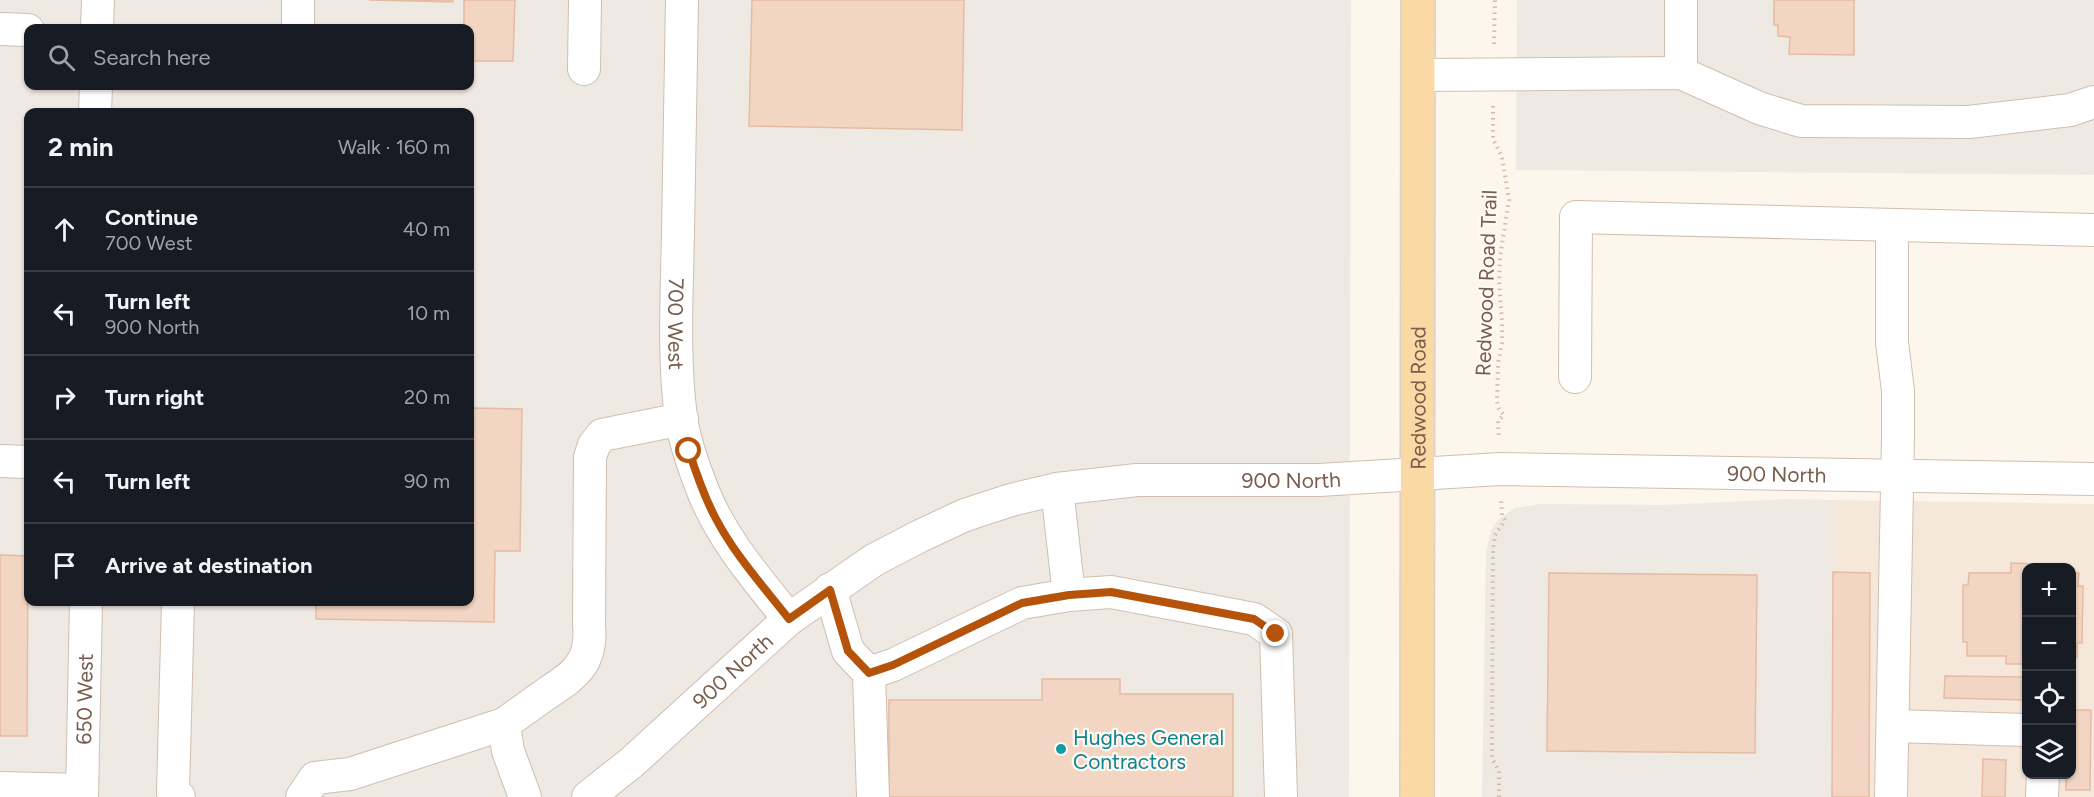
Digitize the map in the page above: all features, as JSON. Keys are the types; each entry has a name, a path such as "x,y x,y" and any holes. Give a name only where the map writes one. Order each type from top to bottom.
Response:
{"main road":[{"name":"Redwood Road","path":"1417,797 1418,0"}],"street":[{"path":"97,24 98,0"},
{"path":"298,0 298,24"},
{"path":"584,69 585,0"},
{"name":"700 West","path":"682,0 677,284 678,381 681,419 700,485 715,517 732,546 789,619"},
{"path":"1680,0 1681,73"},
{"path":"0,29 24,30"},
{"path":"1418,75 1681,73 1759,108 1801,121 1969,122 2070,110 2094,102"},
{"path":"95,108 96,90"},
{"path":"1575,377 1576,217 2094,230"},
{"path":"1891,797 1898,391 1892,342 1892,225"},
{"path":"302,797 315,778 350,774 504,723 573,676 587,655 591,640 589,624 590,457 594,445 602,435 681,419"},
{"path":"0,461 24,462"},
{"name":"900 North","path":"588,797 631,763 789,619 874,560 965,515 1011,500 1057,489 1137,480 1319,480 1500,469 2094,479"},
{"path":"1057,489 1069,595"},
{"path":"830,590 848,651 869,673 873,797"},
{"path":"869,673 893,665 1022,603 1069,595 1111,592 1254,619 1276,634 1281,797"},
{"name":"650 West","path":"82,794 86,606"},
{"path":"178,606 173,792 179,797"},
{"path":"504,723 508,751 525,797"},
{"path":"1893,726 2022,730"},
{"path":"2042,797 2043,779"},
{"path":"0,788 82,794"}],"path":[{"name":"Redwood Road Trail","path":"1495,0 1493,139 1502,158 1509,200 1499,266 1502,343 1498,364 1497,402 1504,415 1498,421"},
{"path":"1499,797 1499,771 1492,758 1492,585 1493,551 1496,536 1505,520 1502,515"}],"shaded area":[{"path":"0,0 1351,0 1349,797 0,797"},
{"path":"1517,0 2094,0 2094,175 1516,170"},
{"path":"1788,499 1833,500 1832,797 1482,797 1486,552 1491,531 1498,520 1515,508 1541,504 1664,505"},
{"path":"1833,500 2094,504 2094,797 1832,797"}],"building":[{"path":"369,0 453,0 453,2"},
{"path":"464,0 515,0 513,61 474,61 474,24 464,24"},
{"path":"752,0 964,0 962,130 749,126"},
{"path":"1774,0 1854,0 1854,55 1789,54 1790,37 1778,36 1778,25 1774,25"},
{"path":"474,408 522,409 520,551 495,551 494,622 316,619 316,606 474,606"},
{"path":"0,555 24,556 24,606 28,606 27,736 0,736"},
{"path":"2011,563 2022,563 2022,664 2006,664 2006,656 1967,656 1967,642 1963,642 1963,585 1968,585 1969,573 2011,573"},
{"path":"1833,572 1870,573 1869,797 1832,797"},
{"path":"1549,573 1757,575 1755,753 1547,751"},
{"path":"2076,573 2079,573 2078,586 2083,586 2082,643 2077,643 2077,657"},
{"path":"1945,676 2022,677 2022,700 1944,698"},
{"name":"Hughes General Contractors","path":"1042,679 1120,679 1120,694 1233,694 1233,797 889,797 889,700 1042,700"},
{"path":"2076,710 2091,710 2090,790 2066,790 2066,779 2076,779"},
{"path":"1983,759 2006,760 2005,797 1982,797"}],"place":[{"name":"Hughes General Contractors","path":"1061,749"}],"route":[{"path":"689,451 700,485 732,546 789,619 830,590 848,651 869,673 893,665 1022,603 1069,595 1111,592 1254,619 1276,634"}]}
